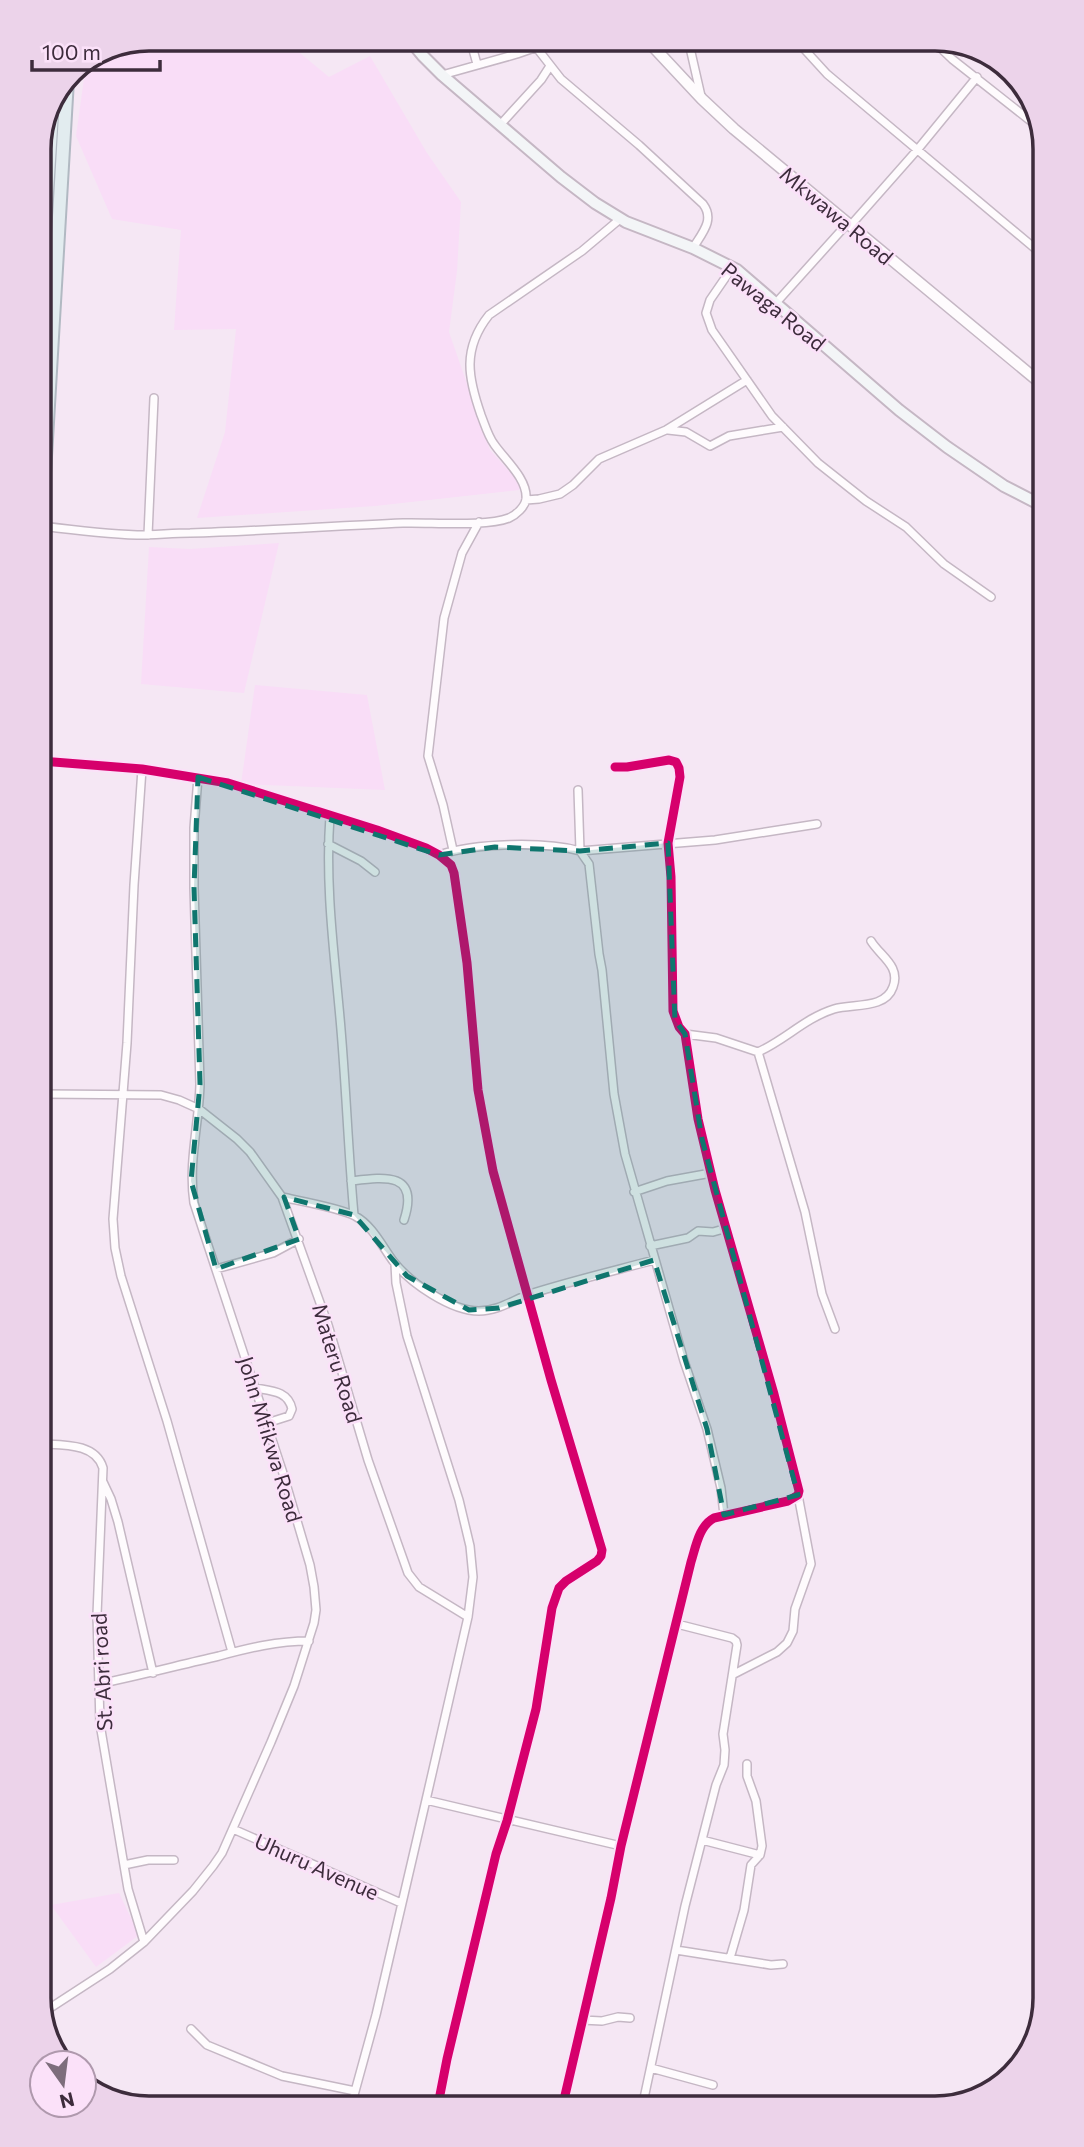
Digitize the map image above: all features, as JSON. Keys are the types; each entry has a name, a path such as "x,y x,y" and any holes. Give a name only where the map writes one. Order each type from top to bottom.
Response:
{"highway":[{"path":"51,372 66,97"}],"main road":[{"name":"Pawaga Road","path":"420,51 442,75 570,185 620,219 693,248 732,268 899,410 1004,486 1033,501"}],"street":[{"path":"473,51 477,64"},
{"path":"442,75 522,51"},
{"path":"539,51 582,98 639,145 703,204 709,218 693,248"},
{"name":"Mkwawa Road","path":"657,51 734,129 1033,377"},
{"path":"691,51 702,99"},
{"path":"806,51 827,74 1033,247"},
{"path":"945,52 1028,119"},
{"path":"500,125 541,80 550,66"},
{"path":"775,304 918,149 977,77"},
{"path":"51,527 148,535 479,522 511,517 521,509 526,500 521,481 491,441 477,402 469,362 473,342 479,328 489,316 582,251 620,219"},
{"path":"732,268 710,300 706,313 712,330 765,407 827,471 906,527 944,564 991,597"},
{"path":"51,287 56,287"},
{"path":"526,500 560,494 599,459 666,430 747,380"},
{"path":"148,535 155,398"},
{"path":"666,430 686,432 710,446 729,436 783,427"},
{"path":"453,850 428,756 444,618 462,553 479,522"},
{"path":"615,767 669,760 676,762 679,768 680,777 668,844 673,1011 675,1020 685,1034 694,1095 711,1173 774,1394 799,1495 811,1564 795,1609 793,1631 787,1643 776,1653 734,1674"},
{"path":"51,762 142,769 228,783 377,830 439,855 451,865 454,873 467,963 480,1103 492,1171 601,1556 597,1562 559,1588 552,1608 536,1709 491,1876 440,2096"},
{"path":"142,769 127,1044 113,1219 115,1248 232,1652"},
{"name":"John Mfikwa Road","path":"52,2007 110,1969 144,1942 193,1891 222,1853 290,1697 309,1641 316,1610 310,1565 267,1423 194,1203 191,1181 200,1109 201,1049 194,888 194,828 198,777"},
{"path":"578,790 580,851 589,864 614,1094 625,1154 654,1260 707,1429 721,1488 724,1515"},
{"path":"330,816 328,844 333,957 340,1017 354,1215"},
{"path":"439,855 453,850 540,846 580,851 668,844 715,840 817,824"},
{"path":"328,844 361,861 375,872"},
{"path":"685,1034 716,1038 758,1052 819,1015 836,1008 873,1004 889,994 893,988 894,972 892,965 871,941"},
{"path":"758,1052 808,1222 822,1294 835,1329"},
{"name":"Materu Road","path":"51,1094 161,1095 179,1100 200,1109 250,1152 282,1197 299,1239 368,1460 408,1573 419,1587 468,1617"},
{"path":"634,1192 667,1181 711,1173"},
{"path":"351,1181 381,1177 396,1180 406,1191 408,1200 404,1220"},
{"path":"282,1197 354,1215 367,1225 396,1264 423,1288 459,1308 489,1310 527,1295 654,1260"},
{"path":"650,1246 688,1238 698,1231 713,1232 727,1228"},
{"path":"216,1269 273,1253 299,1239"},
{"path":"354,2096 376,2015 468,1617 473,1577 470,1546 459,1500 407,1336 396,1283 396,1264"},
{"path":"255,1388 280,1393 290,1401 292,1409 289,1416 267,1423"},
{"name":"St. Abri road","path":"51,1445 90,1450 98,1455 103,1464 97,1605 100,1724 124,1865 133,1909 144,1942"},
{"path":"102,1482 118,1522 153,1673"},
{"path":"565,2096 621,1846 691,1562 703,1528 706,1522 724,1515 788,1501 799,1495"},
{"path":"645,2096 702,1840 717,1781 724,1765 723,1734 734,1674 736,1641 677,1624"},
{"path":"98,1684 276,1643 309,1641"},
{"path":"730,1958 744,1910 750,1867 760,1854 763,1839 755,1796 747,1776 747,1764"},
{"path":"426,1800 621,1846"},
{"name":"Uhuru Avenue","path":"233,1829 401,1903"},
{"path":"702,1840 760,1854"},
{"path":"124,1865 148,1860 174,1860"},
{"path":"676,1950 771,1965 783,1964"},
{"path":"582,2020 630,2018"},
{"path":"191,2029 207,2045 282,2076 355,2091"},
{"path":"651,2068 713,2085"}],"highlighted area":[{"path":"198,777 439,855 495,847 580,851 668,843 675,1020 685,1034 702,1139 798,1495 724,1515 707,1429 654,1260 499,1308 469,1310 407,1276 354,1215 284,1197 299,1239 216,1269 191,1181 200,1084 194,888"}],"shaded area":[{"path":"149,51 298,51 329,77 370,56 427,153 461,202 457,271 449,332 490,450 521,484 519,490 375,506 197,518 225,432 236,329 174,330 181,230 112,219 76,136 85,75 117,56"},
{"path":"279,543 244,693 141,684 149,547 190,549"},
{"path":"255,685 367,695 385,790 241,784"},
{"path":"119,1893 139,1935 96,1967 51,1905"}],"cycle path":[{"path":"565,2096 621,1846 699,1537 705,1526 714,1518 788,1501 798,1495 799,1491 715,1190 698,1119 685,1034 673,1011 668,843 680,777 679,768 676,762 669,760 615,767"},
{"path":"51,762 142,769 228,783 426,848 451,865 454,873 467,963 478,1090 493,1171 602,1550 597,1561 559,1588 552,1608 536,1709 496,1854 440,2096"}]}
